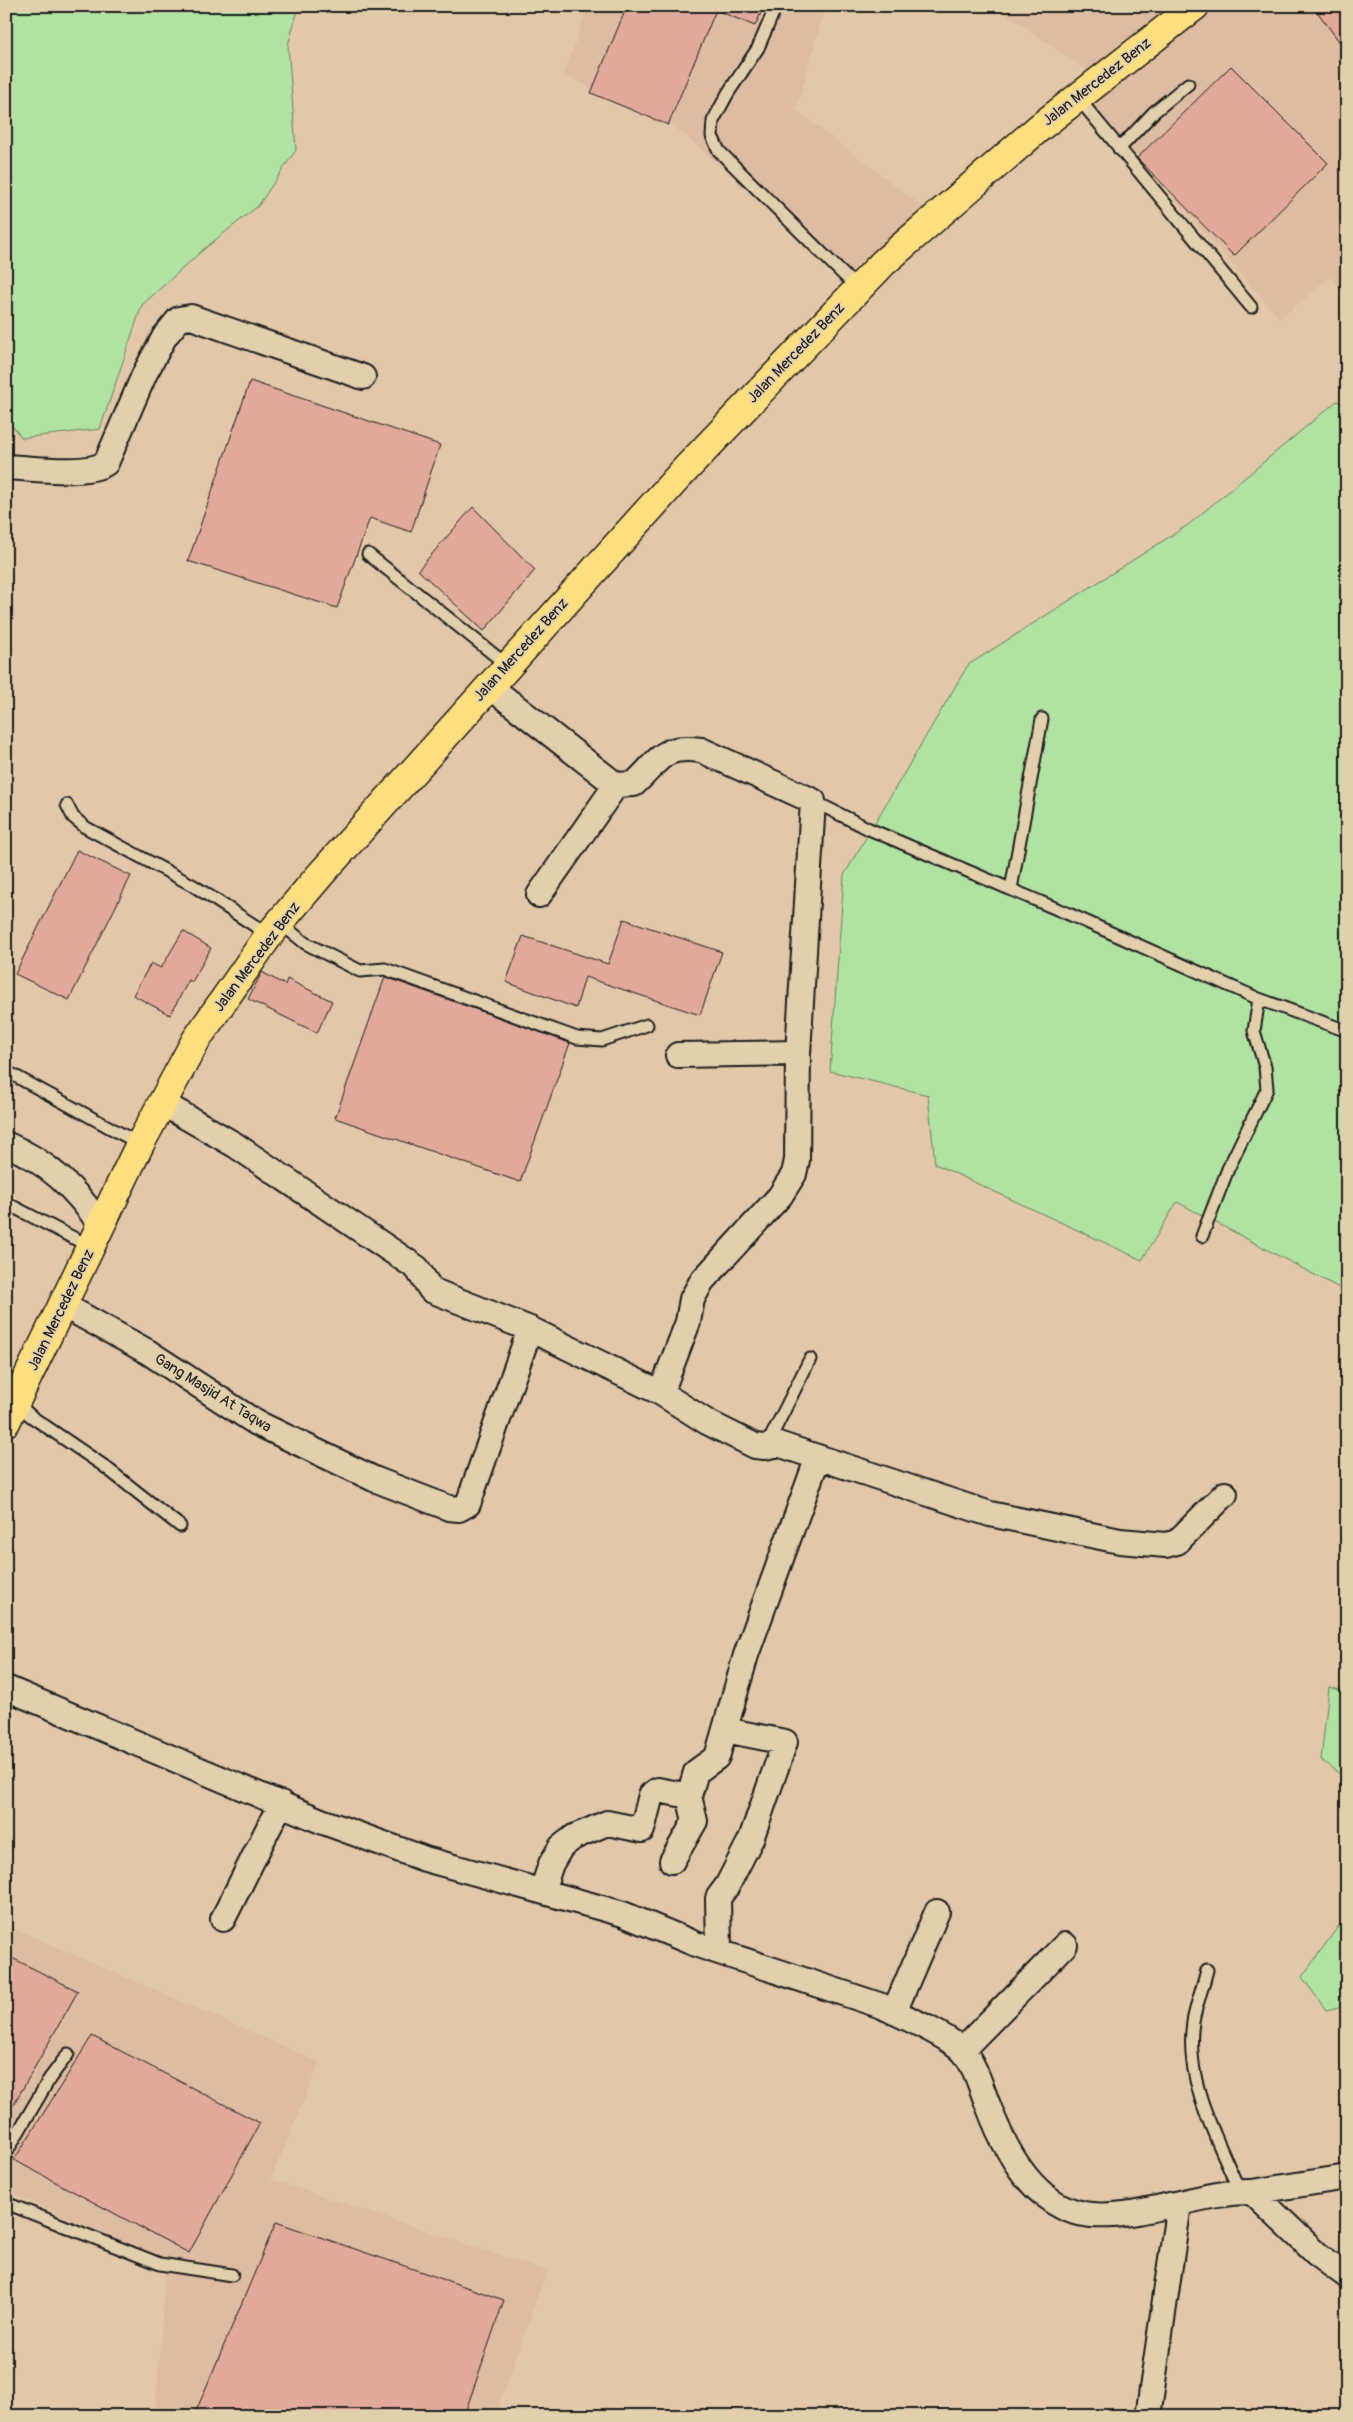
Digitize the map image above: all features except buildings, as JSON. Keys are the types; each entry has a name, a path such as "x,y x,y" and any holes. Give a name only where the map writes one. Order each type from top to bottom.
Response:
{"main road":[{"name":"Jalan Mercedez Benz","path":"11,1413 140,1144 196,1040 274,929 372,815 680,474 883,262 1040,127 1195,6"}],"street":[{"path":"6,467 85,469 100,467 106,463 145,373 165,336 179,319 191,317 363,377"},
{"path":"489,686 616,785 634,784 663,754 684,748 700,750 813,801 798,1053 797,1160 794,1174 780,1196 702,1281 695,1292 688,1322 661,1393"},
{"path":"539,895 616,785"},
{"path":"678,1055 798,1053"},
{"path":"162,1103 235,1145 417,1268 431,1290 530,1329 661,1393 707,1422 755,1446 765,1447 774,1444 990,1514 1091,1536 1147,1544 1177,1542 1225,1494"},
{"path":"6,1144 27,1154 60,1176 74,1190 97,1237"},
{"name":"Gang Masjid At Taqwa","path":"64,1305 148,1352 255,1422 374,1479 449,1508 460,1509 468,1504 484,1454 530,1329"},
{"path":"672,1861 695,1821 689,1796 696,1772 717,1757 746,1655 818,1457"},
{"path":"6,1688 281,1803 321,1822 425,1859 623,1914 719,1951 894,2012 962,2050 979,2082 1002,2141 1028,2180 1039,2192 1070,2210 1091,2215 1111,2215 1347,2176"},
{"path":"719,1951 718,1898 727,1886 751,1839 785,1742 725,1730"},
{"path":"542,1892 551,1864 561,1847 574,1837 607,1823 642,1830 651,1795 658,1790 689,1796"},
{"path":"223,1920 281,1803"},
{"path":"894,2012 937,1912"},
{"path":"962,2050 1065,1945"},
{"path":"1246,2192 1317,2254 1347,2276"},
{"path":"1148,2416 1179,2204"}],"lane":[{"path":"776,6 758,48 728,93 713,121 712,136 719,151 858,289"},
{"path":"1119,149 1154,112 1188,84"},
{"path":"1078,98 1251,307"},
{"path":"368,554 507,665"},
{"path":"1011,889 1042,719"},
{"path":"813,801 869,829 1011,889 1259,999 1347,1031"},
{"path":"67,805 73,818 85,828 274,929 360,971 385,969 576,1038 602,1040 647,1025"},
{"path":"1202,1236 1228,1168 1267,1089 1265,1067 1254,1031 1259,999"},
{"path":"6,1071 140,1144"},
{"path":"6,1203 97,1237"},
{"path":"765,1447 810,1359"},
{"path":"11,1413 32,1417 104,1466 180,1526"},
{"path":"1207,1970 1193,2022 1193,2068 1202,2102 1246,2192"},
{"path":"6,2153 50,2078 68,2054"},
{"path":"6,2203 160,2264 232,2275"}],"shaded area":[{"path":"588,6 826,6 796,110 927,210 847,274 669,122 564,75"},
{"path":"996,6 1347,6 1347,295 1330,277 1280,319 1077,86 1087,71"},
{"path":"6,1925 320,2062 271,2179 547,2271 495,2416 155,2416 166,2260 6,2191"}],"green space":[{"path":"6,6 299,6 288,45 296,150 258,206 204,249 142,305 100,429 22,438 6,418"},
{"path":"1337,401 1347,406 1347,1292 1177,1202 1142,1260 935,1164 928,1095 830,1071 844,875 968,665 1188,525"},
{"path":"1329,1687 1347,1692 1347,1779 1321,1760"},
{"path":"1347,1914 1347,2005 1326,2010 1302,1977"}]}
